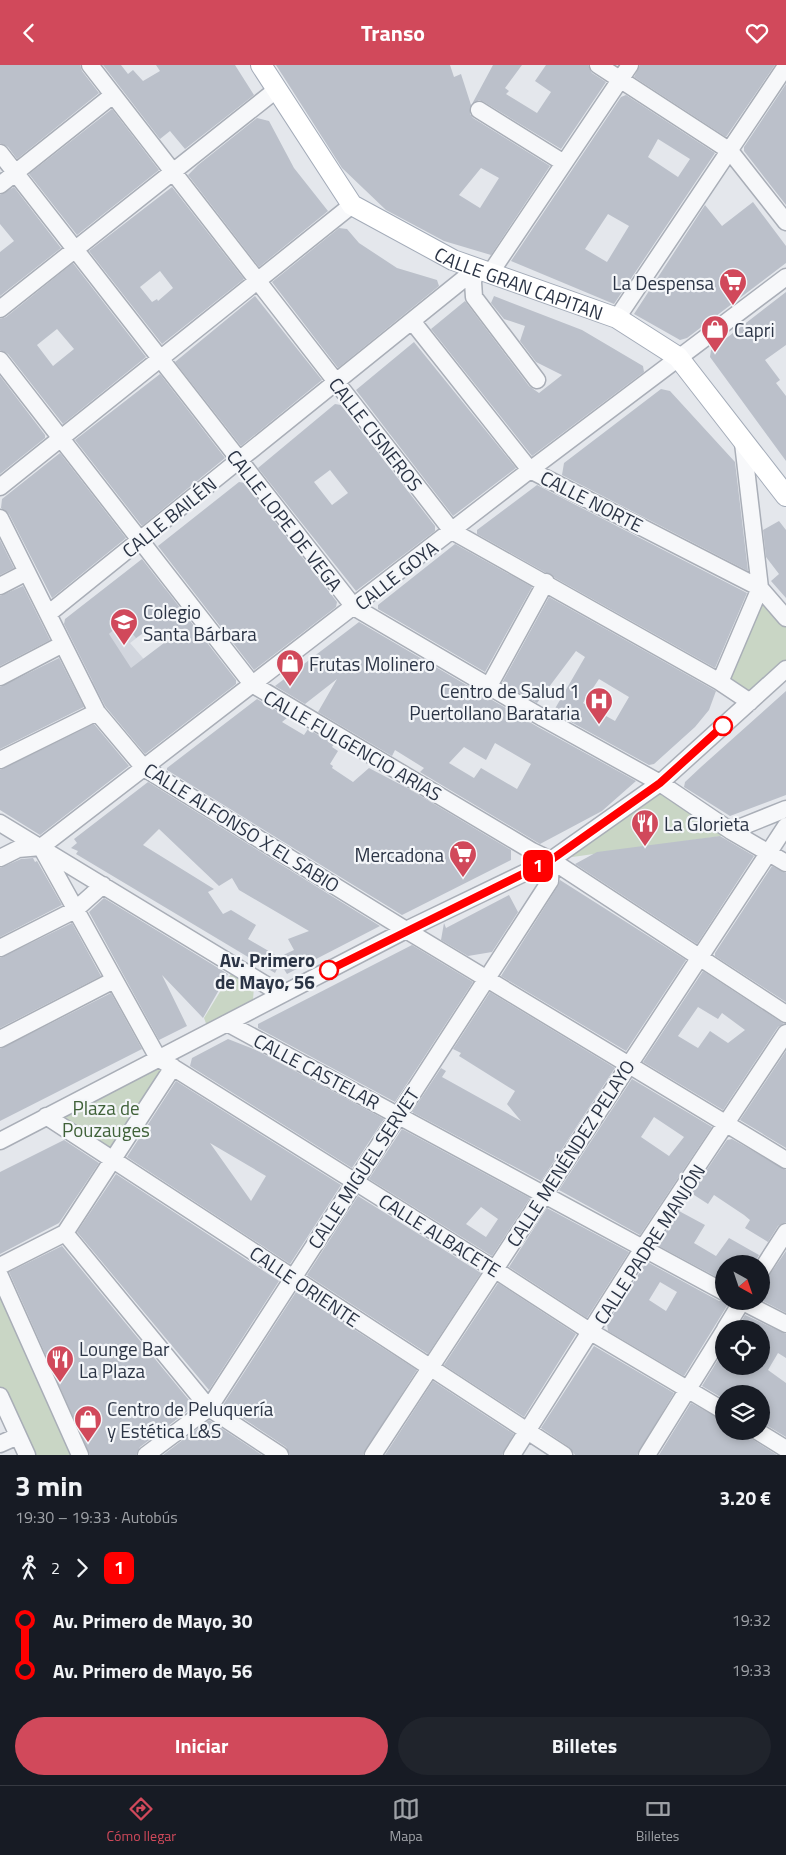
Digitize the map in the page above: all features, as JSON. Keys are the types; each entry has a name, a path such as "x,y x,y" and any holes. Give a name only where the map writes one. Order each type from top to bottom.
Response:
{"main road":[{"name":"CALLE GRAN CAPITAN","path":"261,65 352,205 453,260 617,318 678,357 786,496"}],"street":[{"name":"CALLE CISNEROS","path":"90,65 335,383 452,531 546,582 720,682 750,702"},
{"path":"598,65 730,151 786,222"},
{"path":"537,380 474,297 473,282 564,163 630,65"},
{"path":"617,318 786,66"},
{"path":"0,309 174,173 276,90"},
{"path":"0,185 113,95"},
{"path":"479,110 564,163"},
{"name":"CALLE LOPE DE VEGA","path":"0,153 354,607 660,783 731,831 786,863"},
{"path":"0,487 258,283 352,205"},
{"name":"CALLE BAILÉN","path":"48,614 412,321 483,271"},
{"name":"CALLE GOYA","path":"41,847 354,607 530,469 786,277"},
{"name":"CALLE NORTE","path":"412,321 530,469 760,587 786,618"},
{"name":"CALLE FULGENCIO ARIAS","path":"0,360 252,685 532,851 551,860 786,1014"},
{"path":"720,682 760,587 743,443"},
{"name":"CALLE ALFONSO X EL SABIO","path":"0,518 97,712 144,768 406,931 487,977 786,1160"},
{"path":"0,586 27,572"},
{"path":"489,686 546,582"},
{"path":"0,677 63,645"},
{"path":"0,1141 406,931 551,860 660,783 786,669"},
{"path":"0,760 97,712"},
{"path":"731,831 786,809"},
{"path":"0,823 282,995"},
{"name":"CALLE MENÉNDEZ PELAYO","path":"373,1455 786,826"},
{"path":"0,858 18,849 41,847"},
{"path":"41,847 158,1058"},
{"name":"CALLE MIGUEL SERVET","path":"146,1455 209,1408 354,1180 550,881 551,860"},
{"path":"0,948 75,909 103,885"},
{"path":"0,1039 114,980"},
{"name":"CALLE CASTELAR","path":"227,1023 715,1287"},
{"name":"CALLE PADRE MANJÓN","path":"512,1455 643,1248 728,1123 786,1033"},
{"name":"CALLE ALBACETE","path":"158,1058 354,1180 591,1332 715,1406"},
{"path":"0,1266 65,1233 176,1069"},
{"name":"CALLE ORIENTE","path":"46,1116 114,1159 429,1369 528,1430 564,1455"},
{"path":"770,1257 786,1231"},
{"path":"65,1233 209,1408 280,1455"},
{"path":"0,1277 80,1455"},
{"path":"759,1310 786,1324"},
{"path":"647,1455 715,1346"},
{"path":"0,1396 27,1455"},
{"path":"0,1444 18,1436"},
{"path":"770,1439 786,1449"}],"shaded area":[{"name":"Colegio Santa Bárbara","path":"166,589 179,606 130,643 148,664 101,700 91,682 104,676 109,634"}],"green space":[{"path":"760,588 786,618 786,669 750,702 720,682"},
{"path":"660,783 736,834 551,860"},
{"path":"232,972 254,986 253,1000 207,1026 204,1018"},
{"name":"Plaza de Pouzauges","path":"158,1058 173,1067 114,1159 46,1116"},
{"path":"0,1276 80,1455 27,1455 0,1396"}],"building":[{"path":"0,65 80,65 82,71 99,93 17,159 8,147 0,143"},
{"path":"103,65 121,65 128,74 133,70 143,81 160,71 156,65 235,65 254,95 185,149 170,131 160,139"},
{"path":"276,65 450,65 454,77 461,74 471,105 470,114 473,118 550,166 491,255 444,241 386,210 342,168","holes":["481,168 499,178 480,208 459,195"]},
{"path":"493,65 522,65 505,88 509,91 506,94 537,113 551,92 535,81 546,65 588,65 592,73 606,82 561,149 484,102 479,100 472,104"},
{"path":"640,65 775,65 726,137 634,77"},
{"path":"786,84 786,205 744,151 744,147"},
{"path":"626,95 715,153 614,304 511,261 621,97","holes":["658,139 690,159 678,177 648,157","608,214 629,226 607,262 585,249"]},
{"path":"112,109 159,170 77,235 29,174"},
{"path":"257,118 269,121 294,168 328,211 259,267 188,175"},
{"path":"14,187 61,248 0,296 0,252 14,241 0,224 0,195"},
{"path":"172,187 244,279 162,344 89,251","holes":["160,271 173,288 158,301 157,299 152,302 140,287"]},
{"path":"753,202 786,246 786,263 687,338 680,340 634,314 705,205 722,226"},
{"path":"339,228 347,229 359,243 397,268 437,280 439,286 338,368 272,282"},
{"path":"73,263 146,357 63,424 8,354 0,350 0,319 6,317","holes":["57,329 74,349 53,366 37,345"]},
{"path":"786,292 786,345 765,360 780,380 776,383 786,396 786,461 710,357 711,350"},
{"path":"255,296 322,380 241,446 175,362"},
{"path":"494,296 582,330 643,366 644,372 532,456 431,329 465,301 529,386 539,393 562,375 536,362 520,341 525,326 504,319 491,303"},
{"path":"414,342 516,468 453,516 356,390"},
{"path":"160,374 225,458 142,526 75,440"},
{"path":"0,376 45,435 45,438 0,474"},
{"path":"661,389 670,391 735,462 748,571 562,475 564,463"},
{"path":"335,404 341,405 435,526 435,531 356,591 258,468","holes":["330,470 348,493 332,505 314,482"]},
{"path":"60,453 126,538 52,598 9,514 1,508 2,499"},
{"path":"239,482 245,483 337,602 336,607 254,670 158,546"},
{"path":"537,485 747,593 715,668 477,534 477,530"},
{"path":"779,521 786,530 786,598 771,581 779,574 766,557 763,530"},
{"path":"0,540 14,568 0,575"},
{"path":"455,544 532,587 485,672 378,609 378,605"},
{"path":"142,559 236,680 236,684 145,754 105,706 64,624 65,619","holes":["123,622 136,638 150,628 164,643 131,668 109,634"]},
{"path":"23,586 50,640 0,666 0,596"},
{"path":"549,597 716,691 709,710 695,727 654,764 649,765 553,712 585,657 576,651 537,703 502,683","holes":["599,679 629,697 615,721 583,703"]},
{"path":"359,622 538,727 636,781 602,811 540,844 420,772 424,768 395,750 392,756 318,712 337,679 305,704 275,686","holes":["495,743 531,764 517,789 481,768 474,778 449,763 464,747 486,760"]},
{"path":"59,658 84,707 0,749 0,687"},
{"path":"786,691 786,795 730,816 684,787 685,782"},
{"path":"257,699 288,717 282,722 304,735 308,729 334,744 332,747 338,751 330,764 333,766 332,768 353,782 369,768 409,789 511,850 511,860 402,915 167,770 167,768"},
{"path":"94,724 129,766 40,835 0,810 0,770"},
{"path":"148,782 380,926 287,974 280,963 275,973 76,854 78,851 71,848 77,843 74,839","holes":["159,829 219,886 232,878 239,890 309,931 288,939 294,950 279,957 248,939 256,925 231,910 223,914 208,892 214,889 143,845"]},
{"path":"720,836 754,856 697,944 575,864 597,852"},
{"path":"33,858 35,862 37,861 62,905 0,937 0,868 21,859"},
{"path":"772,866 786,873 786,1002 715,956 715,953"},
{"path":"560,880 686,960 626,1051 501,976"},
{"path":"509,895 518,912 492,952 468,956 441,940 444,923 446,928"},
{"path":"104,898 228,974 203,1018 162,975 187,1026 159,1040 89,912"},
{"path":"72,923 101,976 0,1028 0,958"},
{"path":"412,945 473,982 395,1102 258,1028 258,1024"},
{"path":"703,971 784,1024 778,1027 723,1110 643,1062","holes":["698,1007 718,1019 722,1013 745,1030 728,1043 710,1031 698,1048 678,1036"]},
{"path":"490,992 615,1068 541,1181 412,1112 441,1068 446,1071 442,1077 521,1121 507,1104 515,1091 459,1056 461,1053 453,1049"},
{"path":"111,993 142,1049 0,1121 0,1049"},
{"path":"228,1039 256,1050 384,1119 352,1168 190,1066 192,1058"},
{"path":"786,1051 786,1148 740,1120"},
{"path":"632,1079 712,1127 640,1235 559,1190","holes":["654,1117 684,1137 669,1156 641,1137"]},
{"path":"176,1081 341,1185 290,1264 127,1157","holes":["210,1143 266,1176 251,1201"]},
{"path":"402,1129 530,1198 492,1256 369,1179","holes":["481,1207 498,1219 486,1237 466,1224"]},
{"path":"732,1139 786,1170 786,1222 778,1226 768,1242 745,1228 750,1220 714,1195 708,1204 691,1193 727,1140"},
{"path":"64,1140 99,1163 59,1223 0,1254 0,1172"},
{"path":"116,1174 279,1281 209,1390 77,1232"},
{"path":"358,1196 481,1273 428,1354 307,1275"},
{"path":"547,1208 629,1252 587,1318 509,1267"},
{"path":"679,1211 705,1225 694,1243 715,1255 715,1276 657,1245"},
{"path":"729,1238 759,1255 717,1255"},
{"path":"62,1246 193,1405 193,1407 140,1447 136,1455 90,1455 9,1272"},
{"path":"786,1251 786,1313 770,1305 770,1274"},
{"path":"649,1263 715,1299 715,1310 724,1310 718,1320 715,1320 715,1325 684,1376 608,1331 607,1324 645,1264","holes":["660,1282 677,1292 666,1311 649,1300"]},
{"path":"498,1283 576,1334 524,1417 444,1365"},
{"path":"296,1292 417,1370 363,1455 290,1455 286,1447 223,1405"},
{"path":"745,1315 756,1320 742,1320"},
{"path":"770,1327 786,1334 786,1358 778,1353 770,1367"},
{"path":"594,1346 674,1393 637,1455 575,1455 569,1447 541,1428"},
{"path":"715,1365 715,1375 770,1375 770,1371 786,1383 786,1437 770,1427 770,1385 715,1385 715,1394 702,1386"},
{"path":"433,1381 514,1434 502,1455 385,1455"},
{"path":"691,1403 715,1416 715,1440 754,1440 777,1455 659,1455"},
{"path":"209,1420 262,1455 163,1455"}],"bus line":[{"name":"1","path":"329,970 422,922 551,860 660,783 723,726"}],"place":[{"name":"La Despensa","path":"733,306"},
{"name":"Capri","path":"715,353"},
{"name":"Colegio Santa Bárbara","path":"124,646"},
{"name":"Frutas Molinero","path":"290,687"},
{"name":"Centro de Salud 1 Puertollano Barataria","path":"599,725"},
{"name":"La Glorieta","path":"645,847"},
{"name":"Mercadona","path":"463,878"},
{"name":"Av. Primero de Mayo, 56","path":"329,970"},
{"name":"Lounge Bar La Plaza","path":"60,1383"},
{"name":"Centro de Peluquería y Estética L&S","path":"88,1443"}]}
